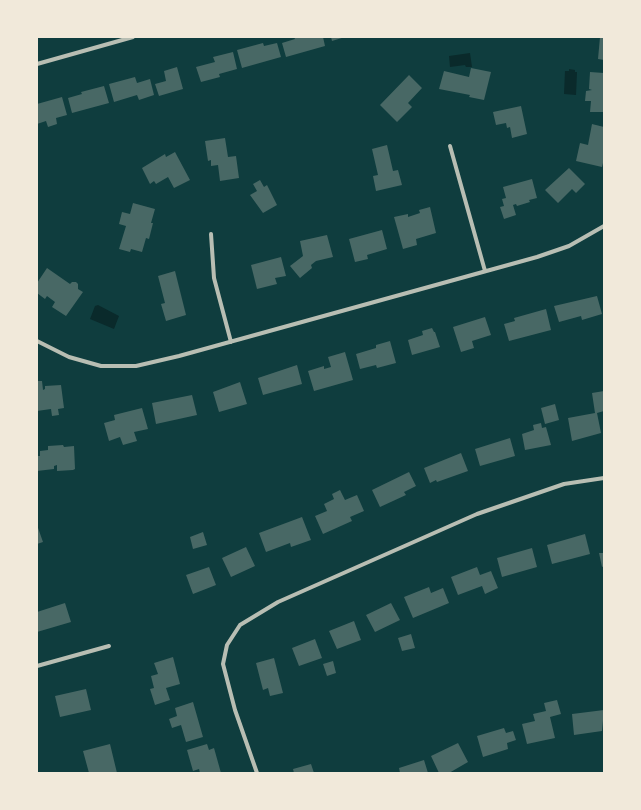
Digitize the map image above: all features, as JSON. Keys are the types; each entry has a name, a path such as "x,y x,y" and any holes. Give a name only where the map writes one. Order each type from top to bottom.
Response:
{"street":[{"path":"37,64 133,37"},
{"path":"450,146 485,271"},
{"path":"37,341 69,357 101,366 124,367 179,356 485,271 569,246 604,226"},
{"path":"210,234 214,278 231,342"},
{"path":"257,773 235,710 223,664 227,645 240,625 278,602 477,514 564,484 604,478"},
{"path":"37,666 109,646"}],"water":[{"path":"470,53 472,67 466,67 465,65 450,67 449,56"},
{"path":"569,69 577,72 576,95 564,94 565,71 569,71"},
{"path":"98,305 119,316 114,329 90,319 95,306"}],"building":[{"path":"294,37 323,37 325,46 286,57 282,43 295,39"},
{"path":"331,37 345,37 332,41"},
{"path":"600,37 604,37 604,60 598,59"},
{"path":"263,43 264,46 277,43 281,57 242,68 237,50"},
{"path":"233,52 237,69 219,74 220,77 201,82 196,67 215,62 213,57"},
{"path":"177,67 183,89 159,96 155,84 166,81 164,71"},
{"path":"471,68 491,72 484,100 469,97 470,95 439,89 444,71 469,77"},
{"path":"590,72 604,73 604,112 590,112 591,101 585,101 586,91 592,90 589,89"},
{"path":"409,75 422,88 408,103 412,107 397,122 380,105"},
{"path":"135,77 137,83 150,79 154,95 139,100 137,95 114,102 109,84"},
{"path":"104,86 109,103 72,113 68,98 82,94 81,92"},
{"path":"62,97 67,115 56,118 57,124 48,127 46,121 37,124 37,104"},
{"path":"521,106 527,134 512,138 510,127 507,128 506,123 496,125 493,112"},
{"path":"592,124 604,127 604,159 602,167 576,161 580,143 588,145"},
{"path":"225,138 228,157 236,156 239,178 220,181 218,165 211,166 211,160 208,161 205,141"},
{"path":"387,145 393,171 398,170 402,185 376,191 373,176 378,175 372,149"},
{"path":"175,152 190,180 174,188 168,177 156,184 154,181 150,184 142,168 165,154 166,157"},
{"path":"569,168 585,184 576,193 572,189 558,203 545,190"},
{"path":"532,179 537,198 517,206 516,204 513,205 516,215 504,219 500,207 504,206 502,199 506,198 503,187"},
{"path":"260,180 264,187 267,185 277,205 263,213 250,195 257,191 253,184"},
{"path":"133,203 155,209 149,239 146,238 142,252 131,249 130,252 119,249 126,226 119,224 122,212 130,214"},
{"path":"430,207 436,233 416,239 417,245 403,249 394,217 408,214 408,217 420,213 419,210"},
{"path":"382,230 387,249 367,255 368,259 355,262 349,239"},
{"path":"327,235 333,257 316,261 311,265 312,268 300,278 290,266 303,256 300,241"},
{"path":"281,257 286,276 275,278 277,284 257,289 251,265"},
{"path":"47,268 70,284 72,282 76,282 78,284 78,289 83,292 66,316 52,307 55,302 47,296 45,299 37,293 37,283"},
{"path":"175,271 186,315 166,321 161,304 165,303 158,276"},
{"path":"597,296 602,314 582,320 581,316 559,322 554,306"},
{"path":"546,309 551,330 509,341 504,324 515,321 514,318"},
{"path":"485,317 491,335 472,341 474,348 461,352 453,327"},
{"path":"432,328 435,332 440,347 412,355 408,340 423,335 422,331"},
{"path":"390,341 396,363 377,368 376,365 360,369 356,354 376,348 376,345"},
{"path":"345,352 353,380 314,391 308,371 324,366 324,369 331,367 328,357"},
{"path":"297,365 302,384 263,395 258,378"},
{"path":"37,381 42,381 43,390 45,389 45,386 61,385 64,408 58,409 59,415 52,416 51,409 37,411"},
{"path":"240,382 247,404 219,412 213,392"},
{"path":"604,391 604,411 597,413 601,433 572,441 568,418 595,413 592,393"},
{"path":"192,395 197,415 156,424 152,403"},
{"path":"555,404 559,420 545,424 541,408"},
{"path":"142,408 148,429 134,432 137,441 123,445 120,437 109,441 104,423 115,420 114,415"},
{"path":"541,423 542,428 546,427 551,445 525,450 522,434 534,430 533,425"},
{"path":"510,438 515,456 480,466 475,449"},
{"path":"63,445 64,447 74,446 75,469 57,471 57,465 54,466 54,469 37,471 37,456 40,456 40,451 48,450 48,446"},
{"path":"461,453 468,471 430,483 424,468"},
{"path":"409,472 416,486 404,492 406,495 380,507 372,490"},
{"path":"340,490 345,500 357,495 364,511 350,517 352,521 323,534 315,516 327,511 324,504 334,499 332,494"},
{"path":"302,517 311,540 291,547 290,543 266,552 259,533"},
{"path":"37,525 43,542 37,544"},
{"path":"203,532 207,545 193,549 190,537"},
{"path":"585,534 590,554 552,564 547,545"},
{"path":"246,547 255,566 231,577 222,558"},
{"path":"532,548 537,567 502,577 497,558"},
{"path":"599,553 604,553 604,566 602,567"},
{"path":"209,567 216,585 193,594 186,575"},
{"path":"477,567 480,575 491,571 498,588 485,594 482,586 458,595 451,577"},
{"path":"429,587 431,593 443,588 449,603 413,618 404,597"},
{"path":"65,603 71,622 37,632 37,612"},
{"path":"391,603 400,620 375,632 366,615"},
{"path":"354,621 361,640 337,649 329,631"},
{"path":"411,634 415,648 402,651 398,638"},
{"path":"315,639 322,658 299,666 292,648"},
{"path":"173,657 180,684 166,688 170,700 155,705 150,689 154,688 151,676 158,674 154,663"},
{"path":"274,658 283,693 270,696 268,688 263,690 256,663"},
{"path":"333,661 336,673 327,676 323,664"},
{"path":"86,689 91,710 60,717 55,696"},
{"path":"557,700 561,714 550,717 555,738 527,744 522,724 535,721 533,714 546,711 544,703"},
{"path":"193,702 203,737 186,742 181,725 172,728 169,719 177,716 175,708"},
{"path":"604,710 602,731 574,735 572,714"},
{"path":"504,728 506,733 513,731 516,740 507,743 508,749 483,757 477,736"},
{"path":"458,743 468,762 449,773 439,773 431,756"},
{"path":"110,744 117,773 89,773 83,751"},
{"path":"207,744 209,750 214,748 221,773 200,773 199,769 193,771 187,750"},
{"path":"424,760 428,773 400,773 399,768"},
{"path":"311,764 314,773 294,773 293,769"}]}
